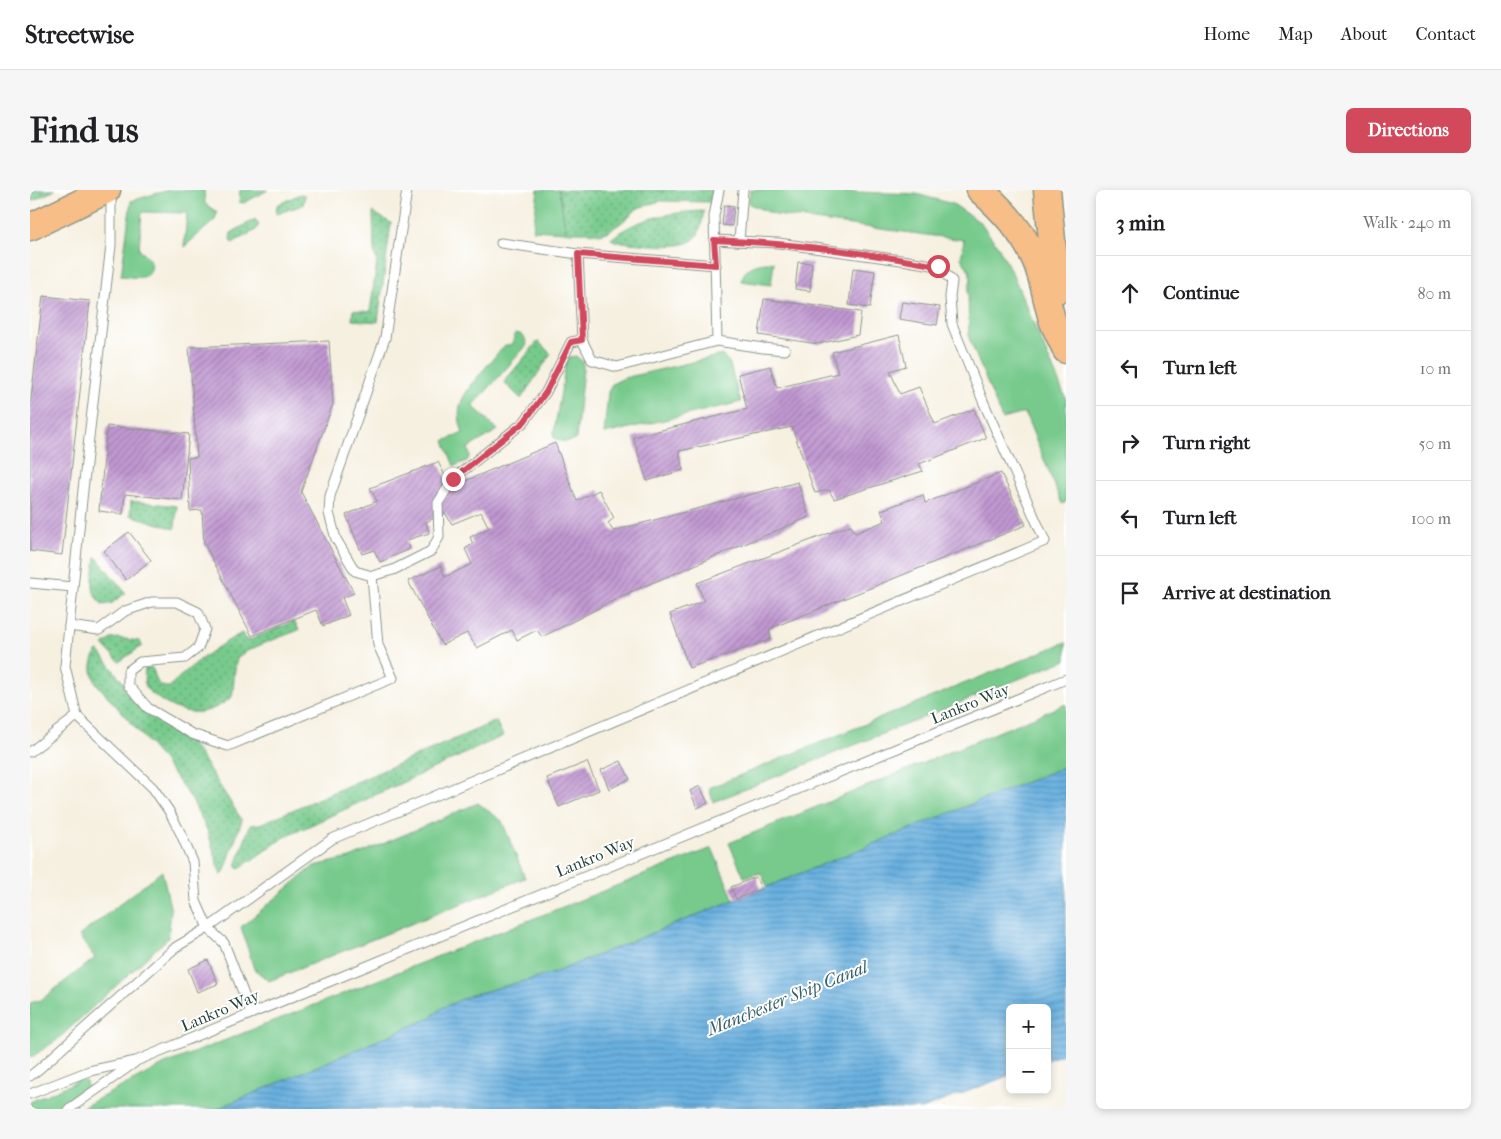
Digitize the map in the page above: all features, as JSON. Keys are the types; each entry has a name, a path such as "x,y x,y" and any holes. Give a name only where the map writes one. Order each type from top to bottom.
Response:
{"main road":[{"path":"30,227 106,190"},
{"path":"980,190 1000,209 1023,236 1035,259 1053,322 1066,350"},
{"path":"1047,190 1058,297 1066,327"}],"lane":[{"path":"106,190 111,201 111,245 65,666 77,716 153,788 182,834 193,862 196,901 208,928 224,943 251,1013"},
{"path":"407,190 385,338 330,496 328,513 336,538 355,570 372,576 393,570 432,551 439,537 438,503 453,479 524,422 546,392 571,342 582,340"},
{"path":"717,341 714,216 719,190"},
{"path":"739,241 743,190"},
{"path":"30,1076 176,947 208,928 332,839 1045,541 983,401 952,324 950,297 952,281 938,266 778,243 714,240"},
{"path":"501,243 578,254 716,265"},
{"path":"578,254 582,340 592,360 617,367 717,341 785,350"},
{"path":"69,626 99,630 125,611 152,602 177,602 198,612 205,629 198,648 185,658 140,662 128,671 128,685 148,708 192,734 228,746 392,678 378,645 372,576"},
{"path":"30,583 73,587"},
{"name":"Lankro Way","path":"30,1094 89,1071 136,1061 1066,680"},
{"path":"30,752 77,716"},
{"name":"Lankro Way","path":"69,1109 136,1061"}],"green space":[{"path":"55,190 30,202 30,191"},
{"path":"168,190 204,190 205,204 217,212 215,220 184,247 187,213 142,212 139,249 149,259 151,269 143,277 121,276 131,201"},
{"path":"240,190 268,190 244,203 239,202"},
{"path":"538,190 559,190 566,232 533,230"},
{"path":"559,190 712,190 710,202 660,201 638,208 621,223 609,231 600,234 566,232"},
{"path":"750,190 916,194 953,204 981,223 999,248 1013,275 1066,399 1066,502 1062,504 1025,413 1002,419 969,338 968,290 971,279 969,270 961,258 964,240 776,215 749,204"},
{"path":"300,194 305,195 303,205 276,214 277,205"},
{"path":"704,211 698,234 693,240 686,243 667,246 611,239 631,226 643,221 679,213"},
{"path":"373,212 391,223 378,322 352,320 353,310 370,312 377,261 374,251"},
{"path":"255,219 259,224 256,230 232,243 230,240 231,233"},
{"path":"774,262 771,285 741,281 749,268 758,264"},
{"path":"515,333 524,337 527,345 473,406 498,430 468,448 470,456 467,461 454,466 444,441 463,433 459,413 462,400 479,375 505,345 512,345"},
{"path":"538,341 551,354 521,399 504,382"},
{"path":"722,355 729,362 741,402 604,434 608,392 612,384 624,378"},
{"path":"576,356 583,362 583,369 576,439 565,442 553,437 566,363 569,357"},
{"path":"131,501 177,506 175,529 130,515"},
{"path":"96,557 126,593 112,603 104,605 95,596 93,577"},
{"path":"294,621 299,630 248,651 238,658 232,697 214,708 201,712 188,712 165,703 146,688 145,669 151,667 158,683 165,687 170,687 205,656 242,633 247,641"},
{"path":"111,639 140,641 142,646 119,662 103,645"},
{"path":"1066,642 1066,660 713,802 709,788"},
{"path":"99,651 138,702 183,734 198,752 242,820 224,873 221,876 208,832 191,798 158,754 96,683 92,667 96,652"},
{"path":"1066,704 1066,766 767,887 761,873 744,877 729,843"},
{"path":"496,721 503,736 283,838 239,869 236,866 250,825 260,824"},
{"path":"478,803 502,821 525,878 269,981 254,969 241,927 314,866 350,858"},
{"path":"712,848 734,900 551,974 471,995 442,1008 430,1018 217,1109 79,1109 165,1064"},
{"path":"162,871 171,911 168,938 57,1040 30,1058 30,1003 41,1000 95,958 79,936"},
{"path":"82,1079 86,1082 87,1087 53,1109 30,1109 30,1102"}],"water":[{"name":"Manchester Ship Canal","path":"1066,766 1066,1053 1051,1059 1051,1004 1006,1004 1006,1077 922,1109 217,1109 430,1018 442,1008 471,995 551,974"}],"building":[{"path":"724,205 734,206 732,226 722,225"},
{"path":"798,262 812,263 810,291 795,289"},
{"path":"853,268 875,271 870,308 849,305"},
{"path":"43,296 90,301 62,555 30,551 30,408"},
{"path":"764,299 861,312 858,335 818,344 759,335"},
{"path":"902,302 940,307 937,325 899,319"},
{"path":"899,335 906,366 890,371 900,394 919,387 935,424 974,409 986,438 919,464 923,471 834,499 829,490 815,493 792,427 679,451 683,470 647,481 633,437 747,409 738,374 770,366 777,388 838,373 832,352"},
{"path":"329,341 333,404 301,492 354,593 342,598 349,615 323,626 316,610 252,636 204,543 202,510 190,511 188,458 197,457 189,347"},
{"path":"107,426 189,434 182,500 125,494 123,514 99,511"},
{"path":"555,443 577,501 599,490 614,518 608,523 613,531 798,482 809,517 628,593 542,637 537,630 517,640 512,630 477,648 467,633 442,645 408,581 441,566 445,577 472,564 465,549 473,544 470,537 489,528 481,512 452,524 445,513 426,522 429,533 407,540 410,549 380,562 374,550 362,554 346,515 377,501 370,488 438,462 451,487"},
{"path":"1001,473 1026,525 769,629 771,639 689,668 670,614 704,601 697,583 851,525 855,533 885,521 881,510 923,495 925,503"},
{"path":"129,532 151,560 126,580 104,551"},
{"path":"621,761 630,779 609,789 601,770"},
{"path":"587,762 599,790 559,807 547,778"},
{"path":"700,786 708,803 697,808 690,791"},
{"path":"756,877 761,889 736,899 731,887"},
{"path":"208,960 218,984 197,992 188,969"}],"route":[{"path":"453,479 524,422 546,392 571,342 582,340 578,254 716,265 714,240 778,243 938,266"}]}
